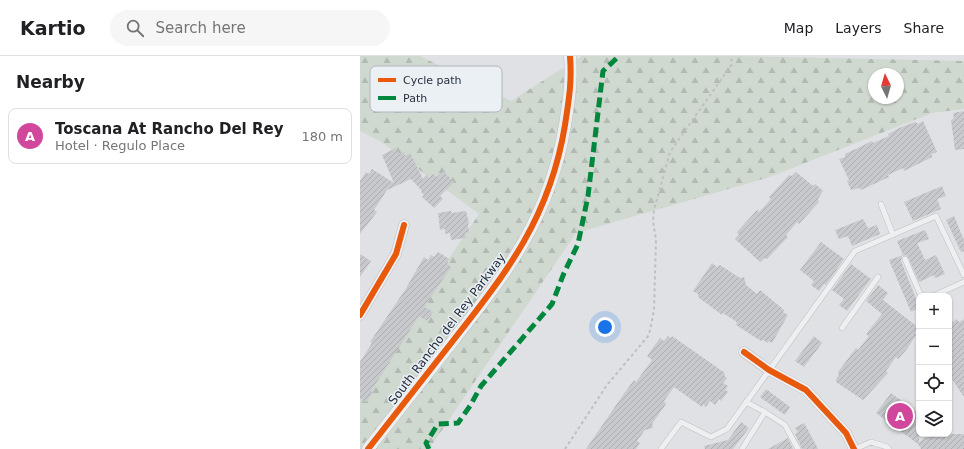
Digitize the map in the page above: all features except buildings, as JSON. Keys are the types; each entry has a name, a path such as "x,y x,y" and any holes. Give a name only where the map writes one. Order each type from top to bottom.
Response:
{"street":[{"name":"South Rancho del Rey Parkway","path":"368,449 500,281 530,234 543,206 560,156 572,82 570,56"},
{"path":"360,315 396,254 404,225"},
{"path":"744,352 770,370 806,390 846,433 854,449"}],"lane":[{"path":"881,204 893,235"},
{"path":"661,449 681,422 711,437 727,429 855,251 936,216 964,275"},
{"path":"905,259 920,293"},
{"path":"842,328 878,277"},
{"path":"940,293 964,282"},
{"path":"746,402 766,412 785,425 798,449"},
{"path":"742,449 766,412"},
{"path":"854,449 871,442 889,449"}],"path":[{"path":"565,449 608,385 649,335 654,310 656,240 653,221 657,196 670,152 732,64 731,56"}],"green space":[{"path":"360,56 420,56 440,66 370,66 370,112 502,112 502,97 511,101 582,56 736,56 964,61 964,109 932,113 767,178 576,233 429,449 360,449 360,390 479,214 380,141 360,131"}],"marked path":[{"path":"429,449 426,443 438,424 458,423 470,406 481,386 552,304 564,273 578,244 588,196 603,71 619,56"}],"cycle path":[{"path":"368,449 491,291 524,241 549,188 558,158 569,99 571,65 570,56"},
{"path":"360,315 396,254 404,225"},
{"path":"744,352 769,370 806,390 846,433 854,449"}],"place":[{"name":"Toscana At Rancho Del Rey","path":"900,416"}]}
